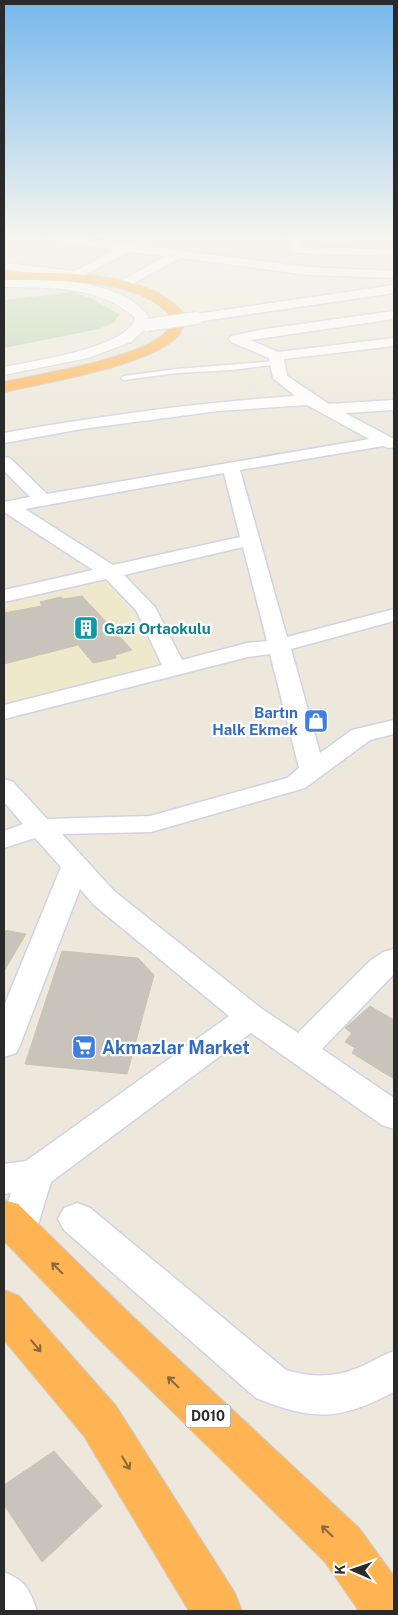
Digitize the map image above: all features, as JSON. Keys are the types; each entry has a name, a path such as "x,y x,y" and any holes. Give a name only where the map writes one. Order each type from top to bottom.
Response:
{"highway":[{"path":"4,378 119,350 140,341 153,331 160,318 156,312"},
{"path":"4,387 96,366 133,355 160,344 174,332 179,317 175,312"},
{"name":"D010","path":"11,1222 120,1332 342,1545 389,1611"},
{"path":"4,1309 100,1422 216,1611"}],"street":[{"path":"138,312 144,325"},
{"path":"103,333 144,325 235,312"},
{"path":"394,315 236,339 276,360 394,342"},
{"path":"4,371 83,355 126,339 144,325"},
{"path":"276,360 280,378 310,400 387,439"},
{"path":"4,438 82,424 218,406 310,400"},
{"path":"328,409 394,404"},
{"path":"6,506 387,439"},
{"path":"4,462 43,500"},
{"path":"231,467 313,772"},
{"path":"6,506 110,572 145,607 175,669"},
{"path":"4,596 250,540"},
{"path":"4,712 247,650 278,646 394,615"},
{"path":"4,840 41,827 151,824 296,783 361,736 394,727"},
{"path":"4,787 104,898 250,1017 394,1116"},
{"path":"4,1045 76,865"},
{"path":"300,1051 381,968 394,960"},
{"path":"11,1222 20,1176 250,1017"},
{"path":"77,1219 271,1384 287,1391 326,1397 374,1382 394,1370"},
{"path":"4,1596 13,1611"}],"lane":[{"path":"124,378 178,371 241,367 276,360"}],"shaded area":[{"path":"112,582 162,665 4,703 4,605"}],"green space":[{"path":"4,312 116,312 119,314 115,322 99,329 4,348"}],"building":[{"name":"Gazi Ortaokulu","path":"82,596 132,650 115,655 116,658 93,663 78,645 4,664 4,613 42,606 40,602 61,597 64,599"},
{"path":"4,930 26,934 4,971"},
{"path":"62,951 138,958 154,975 127,1074 25,1064"},
{"path":"370,1006 394,1020 394,1079 352,1053 355,1048 345,1042 352,1033 345,1028"},
{"path":"54,1451 102,1506 42,1562 4,1505 4,1485"}],"place":[{"name":"Gazi Ortaokulu","path":"86,628"},
{"name":"Bartın Halk Ekmek","path":"316,721"},
{"name":"Akmazlar Market","path":"84,1047"}]}
